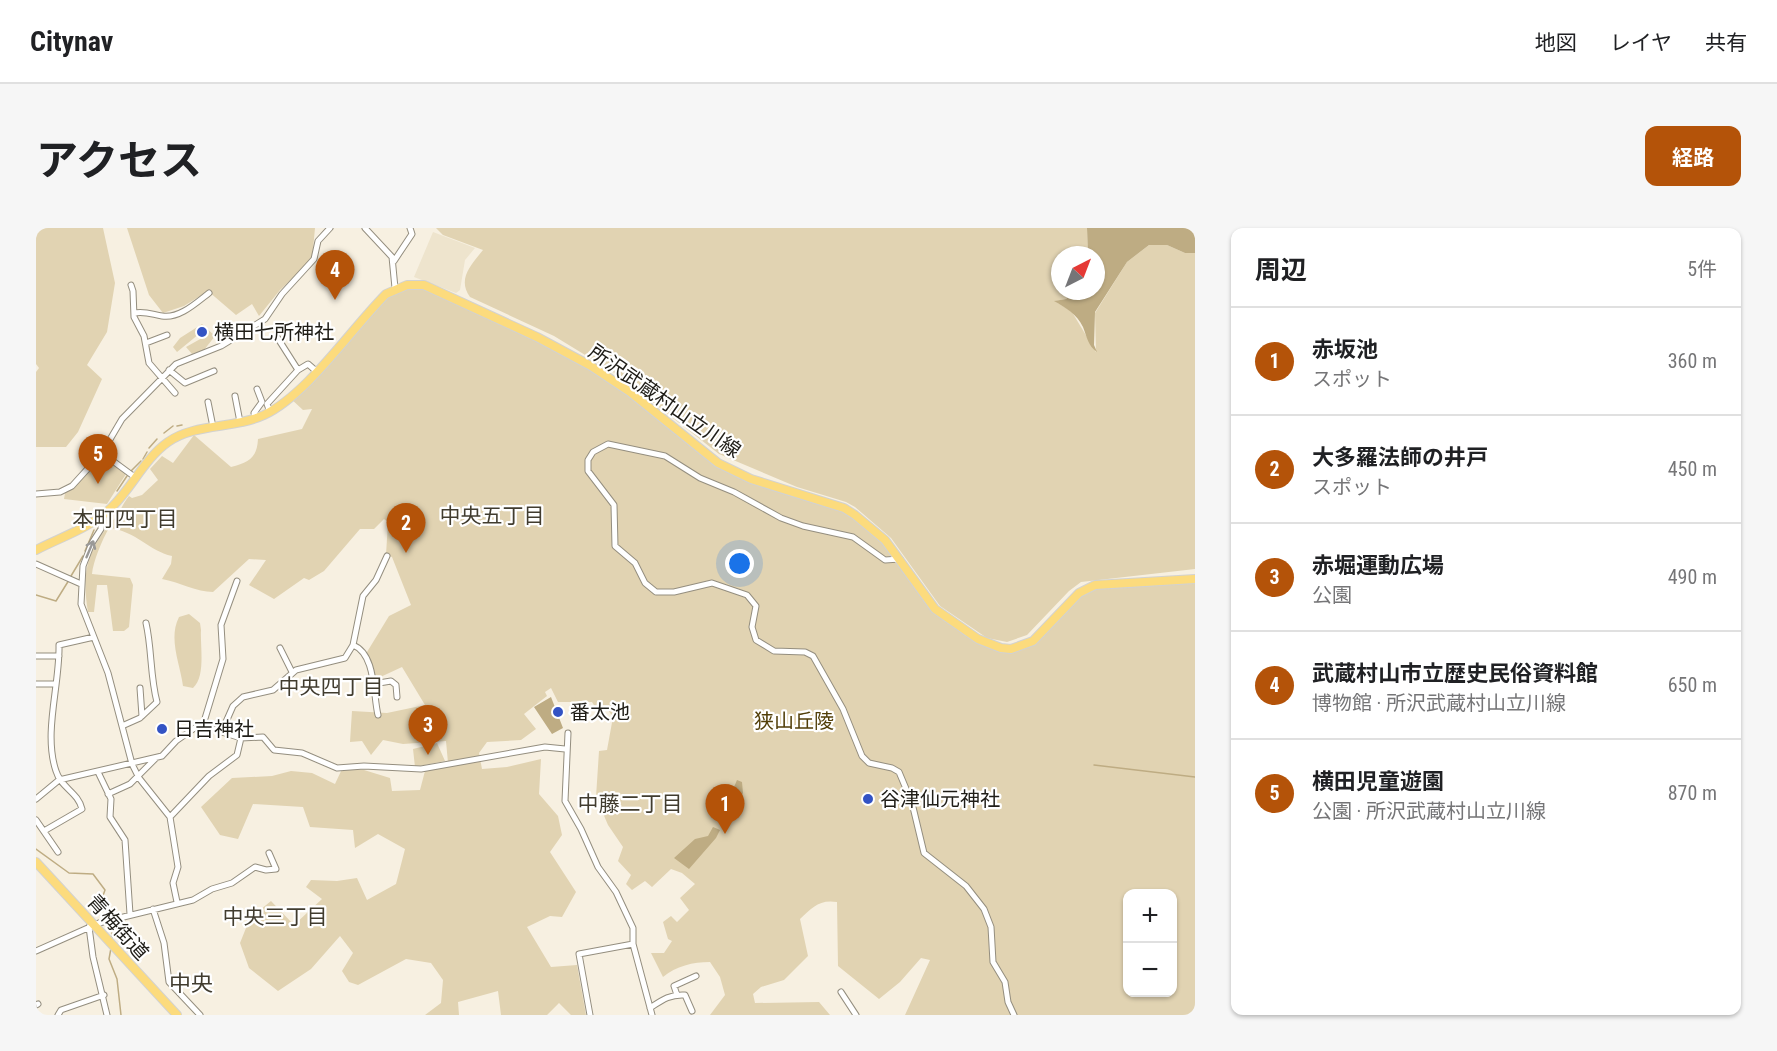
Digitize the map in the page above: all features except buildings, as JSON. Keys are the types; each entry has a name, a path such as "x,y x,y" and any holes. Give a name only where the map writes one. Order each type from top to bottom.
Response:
{"main road":[{"name":"所沢武蔵村山立川線","path":"394,288 424,285 573,356 630,392 718,463 751,479 844,508 867,524 900,559 935,609 978,639 1001,648 1011,649 1033,640 1079,593 1095,585 1195,579"},
{"path":"36,550 101,517 169,441 192,432 256,418 270,412 290,398 373,307 394,288"},
{"name":"青梅街道","path":"36,862 92,926 112,944 177,1015"}],"street":[{"path":"36,494 60,492 70,488 102,453 120,422 169,370 181,361 229,342 265,319 282,294 314,259 318,241 330,228"},
{"path":"364,228 394,261"},
{"path":"394,288 394,261 408,244 412,234 410,228"},
{"path":"131,285 134,314 146,343 149,363 175,393"},
{"path":"134,314 147,311 170,316 209,293"},
{"path":"146,343 167,335"},
{"path":"277,337 298,370"},
{"path":"270,412 267,404 298,370 308,363 316,371"},
{"path":"169,370 182,383 214,370"},
{"path":"256,418 254,413 262,402 257,389"},
{"path":"235,396 240,423"},
{"path":"208,402 213,427"},
{"path":"900,559 885,560 863,542 847,534 790,522 734,492 706,481 671,459 656,453 608,444 595,450 588,460 590,476 614,506 615,546 638,567 648,587 656,592 666,593 712,583 747,595 756,606 752,627 756,640 774,651 805,652 815,658 847,717 862,756 869,763 892,768 899,772 912,803 924,853 966,886 982,904 991,927 993,962 1005,982 1008,1002 1014,1015"},
{"path":"102,453 136,478"},
{"path":"101,517 103,525 86,557 81,584 81,604 108,673 132,764 139,778 171,817 178,867 173,883 177,902"},
{"path":"222,731 238,699 273,690 292,672 343,660 353,645 363,596 376,580 387,556"},
{"path":"36,564 81,584"},
{"path":"203,725 223,659 221,625 237,581"},
{"path":"122,726 142,716 158,702 153,687 152,649 146,623"},
{"path":"44,831 82,809 77,797 59,780 54,760 52,730 59,645 94,637"},
{"path":"353,645 360,648 365,655 378,715"},
{"path":"280,648 292,672"},
{"path":"36,656 59,656"},
{"path":"373,684 391,681 396,685 397,697"},
{"path":"36,684 56,684"},
{"path":"140,688 142,716"},
{"path":"37,798 59,780 162,756 191,729 203,725 241,738 263,737 274,750 302,753 337,768 364,766 421,769 545,747 565,749"},
{"path":"568,733 565,749 565,801 598,867 624,908 633,928 633,944 652,1015"},
{"path":"171,817 209,776 237,755 241,738"},
{"path":"108,794 139,778 155,759"},
{"path":"98,772 111,799 110,817 125,840 130,914"},
{"path":"36,820 58,852"},
{"path":"36,951 92,926 130,914 193,900 212,889 240,878 255,867 266,870 276,869 269,853"},
{"path":"153,909 164,943 169,982 176,992 201,1015"},
{"path":"92,926 93,957 107,1015"},
{"path":"590,1015 579,954 633,944"},
{"path":"677,995 674,986 696,976"},
{"path":"841,992 856,1015"},
{"path":"58,1015 61,1010 104,995"},
{"path":"650,1008 667,997 685,995 692,1011"}],"shaded area":[{"path":"1087,228 1195,228 1195,253 1185,253 1167,245 1149,245 1127,262 1105,296 1105,246 1088,246"},
{"path":"433,232 475,248 465,260 460,290 456,293 414,277"},
{"path":"1103,300 1095,312 1094,345 1097,352 1090,344 1078,318 1054,301"},
{"name":"番太池","path":"551,697 563,728 552,734 534,707"},
{"path":"737,780 742,782 743,793 737,805 728,801"},
{"path":"713,827 720,830 716,838 689,869 674,858 695,839 708,836"}],"green space":[{"path":"36,228 103,228 115,283 107,332 87,365 102,379 78,432 66,447 36,447 36,372 39,368 36,364"},
{"path":"127,228 315,228 312,260 280,290 259,316 252,304 236,315 208,291 184,306 163,313 149,295"},
{"path":"436,228 1087,228 1088,246 1051,246 1051,300 1060,300 1055,301 1072,312 1096,352 1095,313 1127,262 1149,245 1167,245 1185,253 1195,253 1195,569 1081,582 1069,591 1027,635 1007,642 987,638 940,606 891,538 855,507 797,487 719,454 618,375 554,336 470,297 466,290 465,278 483,250 443,235"},
{"name":"狭山丘陵","path":"415,284 591,366 718,463 844,508 885,540 926,600 991,645 1025,645 1086,588 1195,579 1195,1015 905,1015 930,960 921,958 900,982 879,999 838,966 837,902 831,901 816,905 800,919 808,956 784,980 761,987 753,994 755,1003 819,1002 830,1015 710,1015 725,995 720,977 710,962 685,965 663,977 651,953 664,953 672,941 668,939 663,922 671,916 677,922 689,910 680,898 695,884 682,873 671,869 652,887 645,881 632,890 626,884 631,875 618,861 623,847 608,825 596,797 599,751 607,750 613,717 605,706 597,710 592,702 558,702 551,688 545,692 547,696 524,714 536,729 521,740 487,742 479,753 482,769 507,767 541,759 539,794 558,816 562,835 550,852 576,892 562,917 550,916 527,927 551,967 577,965 586,1015 571,1015 559,1003 547,1015 501,1015 498,991 458,1002 459,1015 425,1015 441,1003 443,980 431,963 406,959 358,985 349,982 342,971 353,953 340,936 311,969 278,991 249,968 240,943 250,918 271,901 294,925 322,899 306,887 311,880 337,881 357,878 367,900 396,884 405,849 378,834 355,848 353,830 310,827 303,807 253,804 238,839 220,835 201,807 232,778 272,776 291,771 312,773 335,784 342,769 364,770 390,778 392,791 420,790 425,771 448,763 446,741 403,744 383,740 371,755 362,741 350,742 352,711 387,713 425,705 402,667 374,680 367,652 389,616 411,605 392,557 386,555 388,522 384,519 374,529 360,529 324,571 309,580 304,578 274,599 249,585 266,560 249,559 213,592 201,590 162,579 171,564 172,556 156,550 127,533 109,528 98,551 92,574 130,578 133,585 129,627 124,631 113,631 107,585 97,585 94,612 88,612 85,584 89,561 98,540 129,496 132,498 142,495 158,480 150,469 162,456 173,463 194,435 231,467 243,463 254,455 258,439 302,429 312,409 303,410 290,398 386,294"},
{"path":"202,324 215,336 204,350 192,354 186,347 202,338 199,334 177,352 173,347 180,338"},
{"path":"103,458 126,474 107,504 64,499 65,493"},
{"path":"189,614 200,623 201,630 201,669 193,688 183,686 175,642 179,617"},
{"path":"437,743 445,761 415,767 413,749"}],"waterway":[{"path":"177,426 182,425"},
{"path":"164,433 173,426"},
{"path":"149,448 157,439"},
{"path":"143,459 147,452"},
{"path":"131,471 141,461"},
{"path":"117,491 127,476"},
{"path":"85,551 94,530"},
{"path":"71,576 83,556"},
{"path":"36,595 56,601 69,580"},
{"path":"1094,765 1195,777"},
{"path":"36,849 69,873 93,874 105,890 101,901 111,917"},
{"path":"112,922 112,941"},
{"path":"111,948 109,959 117,979 121,1015"}],"place":[{"name":"武蔵村山市立歴史民俗資料館","path":"335,300"},
{"name":"横田七所神社","path":"202,332"},
{"name":"横田児童遊園","path":"98,484"},
{"name":"大多羅法師の井戸","path":"406,553"},
{"name":"番太池","path":"558,712"},
{"name":"日吉神社","path":"162,729"},
{"name":"赤堀運動広場","path":"428,755"},
{"name":"谷津仙元神社","path":"868,799"},
{"name":"赤坂池","path":"725,834"}],"district":[{"name":"中央五丁目","path":"492,516"},
{"name":"本町四丁目","path":"125,519"},
{"name":"中央四丁目","path":"331,687"},
{"name":"中藤二丁目","path":"630,804"},
{"name":"中央三丁目","path":"275,917"},
{"name":"中央","path":"191,983"}]}
